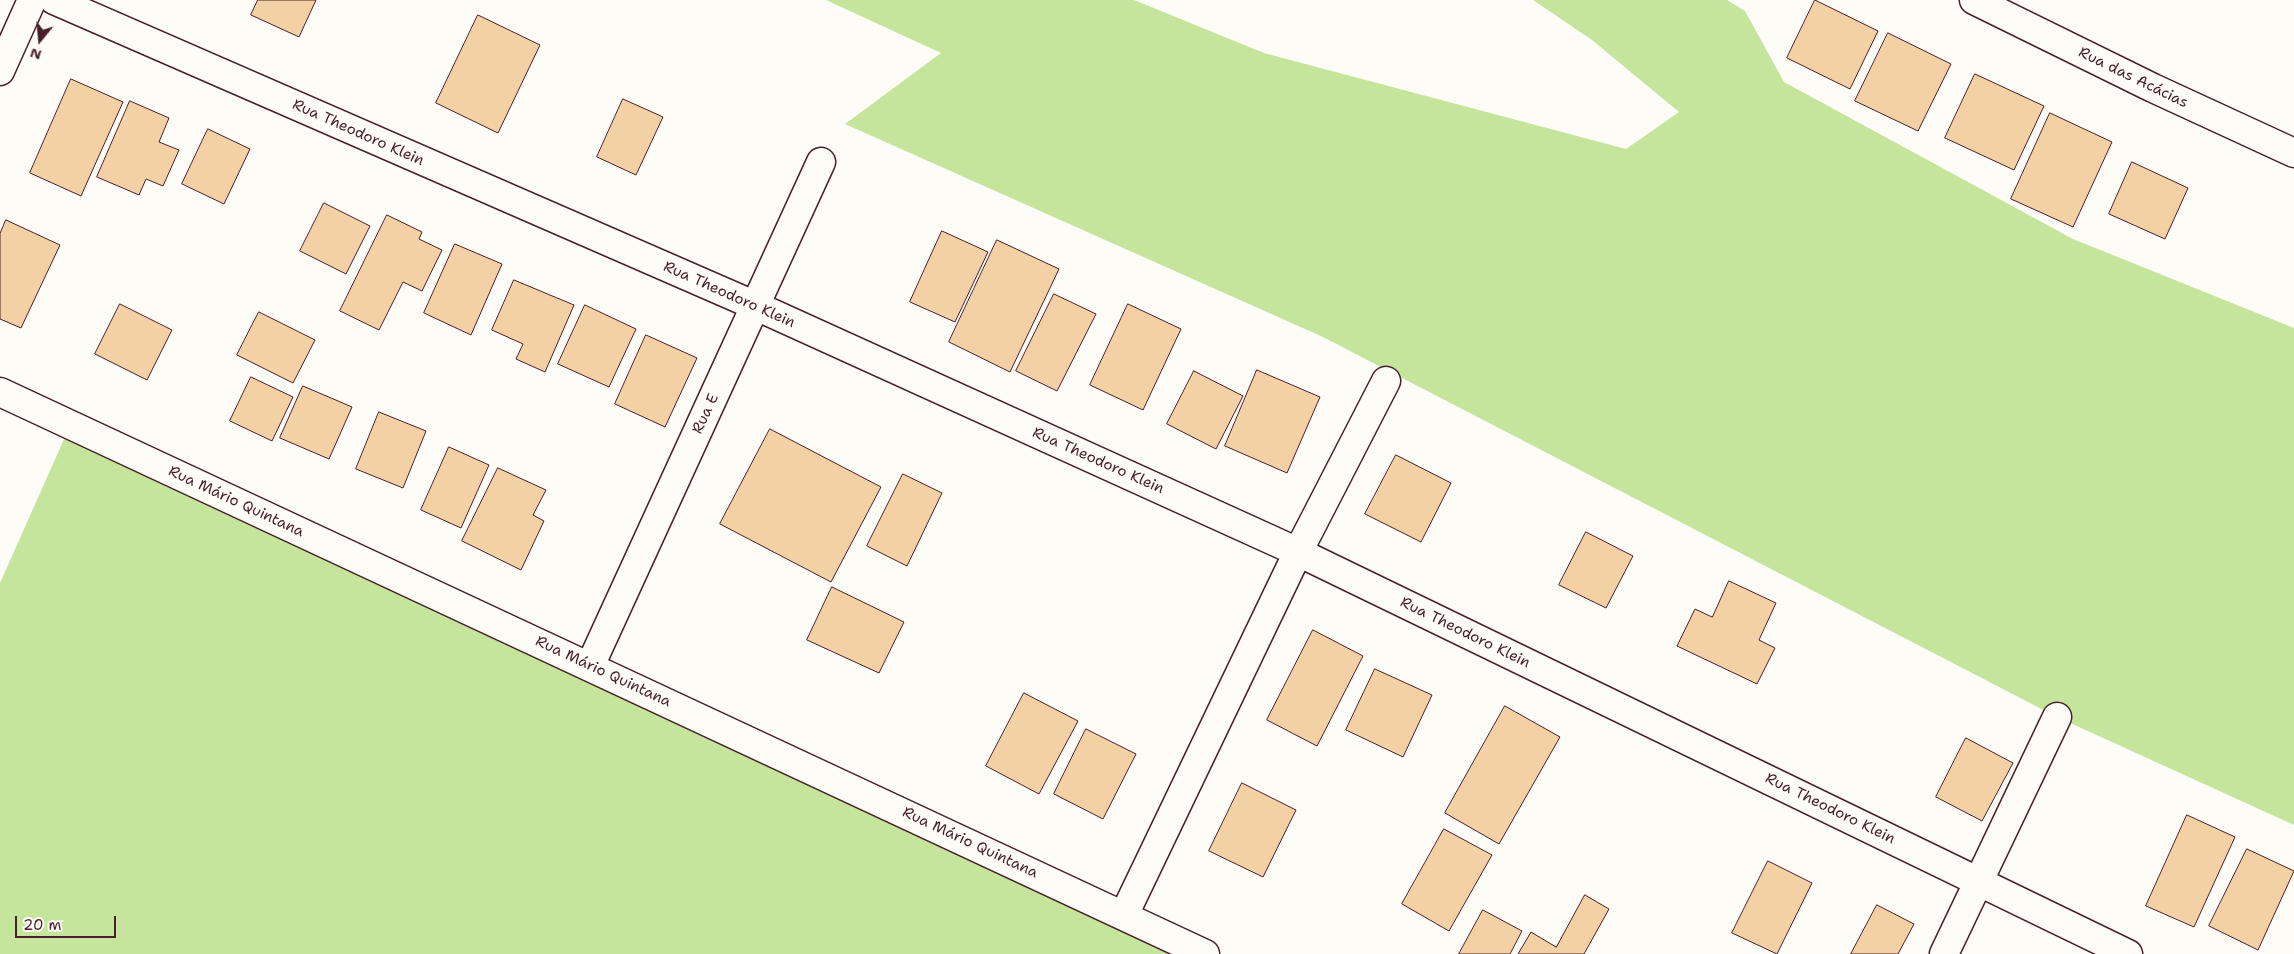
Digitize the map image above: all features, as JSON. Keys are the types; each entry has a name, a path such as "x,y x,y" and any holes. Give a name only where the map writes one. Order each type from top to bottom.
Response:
{"street":[{"path":"0,71 32,0"},
{"name":"Rua Theodoro Klein","path":"54,0 756,306 1298,552 2128,954"},
{"name":"Rua das Acácias","path":"1974,0 2153,88 2294,153"},
{"name":"Rua E","path":"590,666 821,162"},
{"path":"1124,915 1298,552 1386,381"},
{"name":"Rua Mário Quintana","path":"0,392 1205,954"},
{"path":"1944,954 2057,717"}],"green space":[{"path":"826,0 1134,0 1264,53 1626,149 1679,112 1592,40 1533,0 1727,0 1745,11 1784,82 2073,239 2294,328 2294,825 2057,717 1323,337 845,124 941,53"},
{"path":"65,437 1171,954 0,954 0,583"}],"building":[{"path":"258,0 316,0 299,37 251,15"},
{"path":"1815,0 1878,31 1850,89 1787,58"},
{"path":"478,15 540,45 498,133 436,103"},
{"path":"1888,33 1951,64 1918,131 1855,101"},
{"path":"1975,74 2044,106 2014,170 1945,138"},
{"path":"71,79 123,102 81,196 30,173"},
{"path":"623,99 663,117 636,175 597,157"},
{"path":"130,101 169,118 159,142 179,150 163,186 146,179 139,195 97,177"},
{"path":"2050,113 2112,142 2073,227 2011,199"},
{"path":"208,129 250,149 224,204 182,184"},
{"path":"2132,162 2188,188 2165,239 2109,214"},
{"path":"324,203 370,226 346,274 300,251"},
{"path":"387,215 422,232 419,239 442,250 422,291 403,282 379,330 340,311"},
{"path":"6,220 60,245 21,328 0,319 0,234"},
{"path":"942,231 988,252 955,322 910,302"},
{"path":"997,240 1059,269 1010,372 949,342"},
{"path":"455,244 502,264 471,335 424,313"},
{"path":"514,280 574,305 545,372 516,359 523,344 492,330"},
{"path":"1054,294 1096,314 1057,391 1016,371"},
{"path":"120,304 172,330 147,380 95,354"},
{"path":"1128,304 1181,329 1143,410 1090,385"},
{"path":"585,305 636,329 609,387 558,364"},
{"path":"259,312 315,340 293,383 237,355"},
{"path":"646,335 697,358 665,427 615,404"},
{"path":"1257,370 1320,397 1287,473 1225,446"},
{"path":"1194,371 1243,396 1216,449 1167,424"},
{"path":"251,377 293,397 272,441 230,421"},
{"path":"303,386 352,407 329,459 280,438"},
{"path":"379,412 426,431 403,488 356,469"},
{"path":"770,429 881,487 831,582 720,524"},
{"path":"449,447 489,465 461,528 421,510"},
{"path":"1396,455 1451,483 1421,542 1365,514"},
{"path":"498,468 546,490 533,515 544,521 521,570 462,541"},
{"path":"903,474 942,493 907,566 867,546"},
{"path":"1586,532 1633,556 1606,608 1559,585"},
{"path":"1729,581 1776,603 1759,640 1775,648 1757,684 1677,646 1695,609 1712,617"},
{"path":"832,587 904,622 879,673 807,640"},
{"path":"1313,630 1363,656 1317,746 1267,720"},
{"path":"1375,669 1432,695 1403,757 1346,730"},
{"path":"1024,693 1078,721 1039,794 986,766"},
{"path":"1505,706 1560,737 1499,844 1445,813"},
{"path":"1086,729 1136,754 1103,819 1054,794"},
{"path":"1966,738 2013,763 1982,821 1936,797"},
{"path":"1242,783 1296,810 1263,877 1209,851"},
{"path":"2187,815 2235,837 2194,927 2146,906"},
{"path":"1444,829 1492,855 1449,931 1402,904"},
{"path":"2247,849 2294,871 2258,950 2209,926"},
{"path":"1768,861 1812,883 1777,954 1732,933"},
{"path":"1585,895 1609,909 1584,954 1518,954 1531,932 1556,947"},
{"path":"1877,905 1914,924 1898,954 1851,954"},
{"path":"1483,910 1522,931 1510,954 1459,954"}]}
